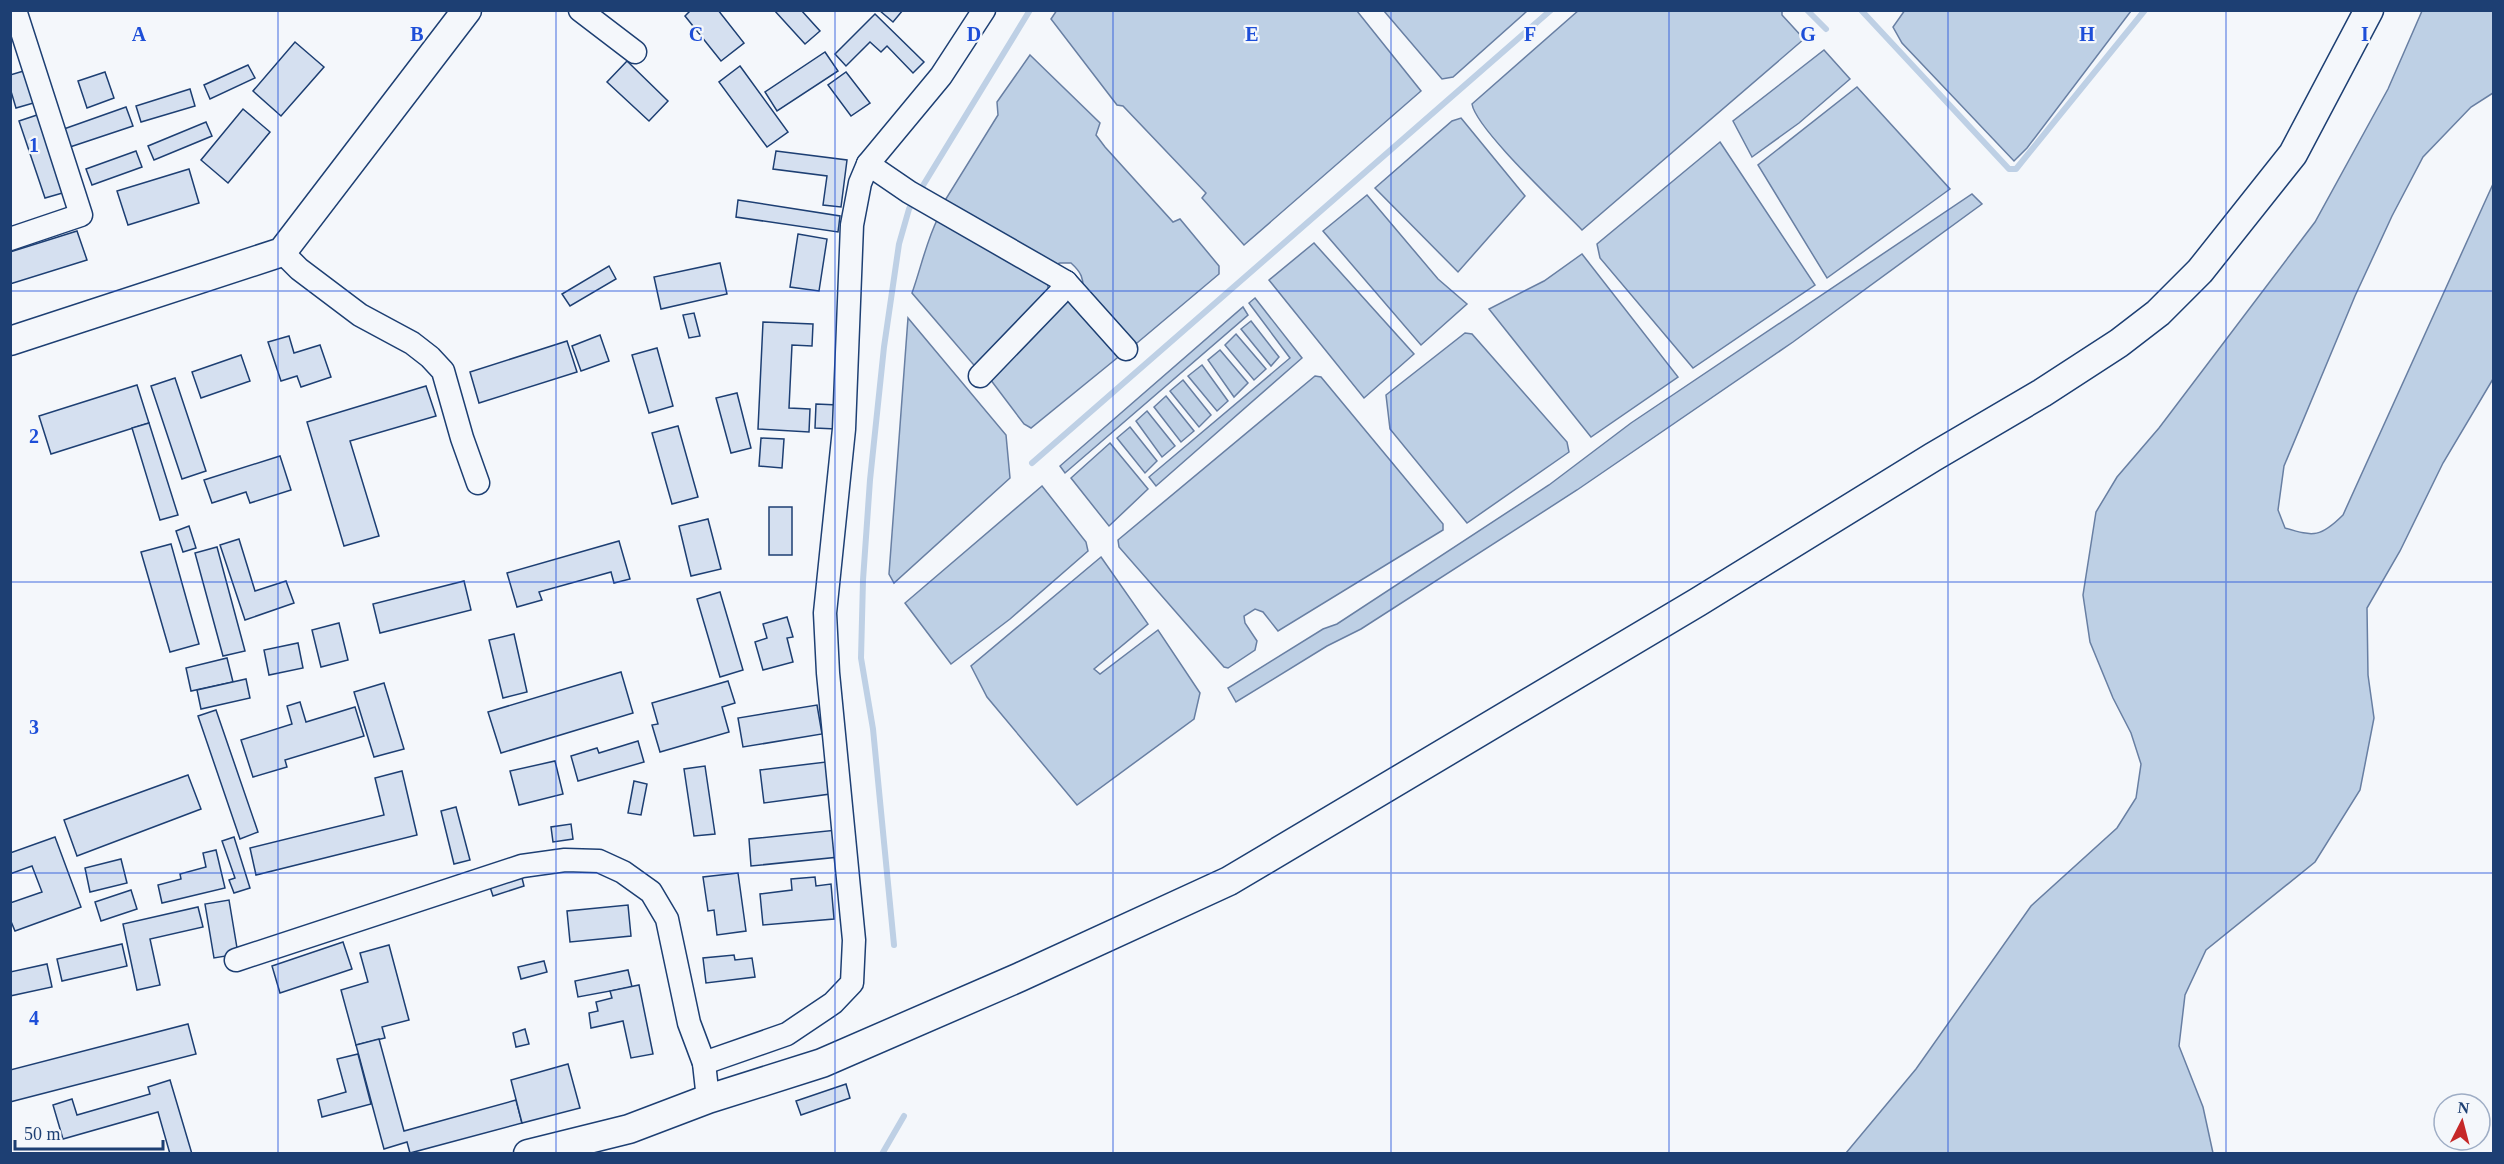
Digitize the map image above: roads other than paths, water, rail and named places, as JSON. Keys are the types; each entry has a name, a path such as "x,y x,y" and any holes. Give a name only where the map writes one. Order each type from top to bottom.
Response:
{"main road":[{"path":"10,341 282,252 467,10"},
{"path":"528,1154 628,1129 708,1099 822,1064 1020,977 1229,881 1698,602 1933,457 2042,393 2119,343 2158,313 2200,271 2293,154 2369,10"}],"street":[{"path":"10,239 81,215 15,10"},
{"path":"580,10 635,52"},
{"path":"704,1063 787,1034 833,1003 852,983 854,940 828,673 825,613 844,429 852,225 860,183 868,164 941,76 984,10"},
{"path":"868,164 917,197 1066,282 1126,349"},
{"path":"282,252 299,269 360,315 412,343 430,357 442,371 478,483"},
{"path":"980,376 1059,294 1066,282"},
{"path":"236,960 522,866 565,860 598,861 623,872 651,892 667,919 689,1023 704,1063 708,1099"}],"water":[{"path":"1057,10 1357,11 1421,91 1244,245 1202,198 1206,193 1123,106 1117,105 1051,19"},
{"path":"1579,10 1782,11 1782,15 1804,39 1582,230 1503,149 1477,116 1472,104"},
{"path":"1905,10 2131,11 2027,148 2014,161 1902,43 1893,27"},
{"path":"1384,11 1527,11 1453,77 1442,79"},
{"path":"2422,11 2493,11 2493,93 2471,107 2423,157 2392,216 2355,296 2284,466 2278,510 2285,528 2303,533 2317,533 2329,528 2343,515 2493,184 2493,379 2443,463 2400,551 2367,608 2368,675 2374,718 2360,790 2315,862 2206,950 2185,995 2179,1046 2203,1107 2213,1153 1846,1153 1916,1069 2031,906 2117,828 2136,798 2141,764 2131,733 2113,698 2090,642 2083,595 2096,512 2117,477 2159,428 2315,222 2388,89"},
{"path":"1824,50 1850,79 1799,123 1752,157 1733,121"},
{"path":"1030,55 1100,123 1096,135 1105,147 1173,222 1180,219 1219,266 1219,274 1131,348 1083,292 1081,276 1071,263 1051,266 944,202 998,115 997,102"},
{"path":"1857,87 1950,189 1827,278 1758,165"},
{"path":"1461,118 1525,196 1458,272 1375,188 1452,121"},
{"path":"1720,142 1815,285 1693,368 1600,258 1597,244"},
{"path":"1972,194 1982,204 1793,342 1577,490 1361,629 1327,646 1236,702 1228,688 1323,629 1337,624 1549,485 1631,423"},
{"path":"1367,195 1438,279 1467,304 1421,345 1323,231"},
{"path":"938,218 1047,279 1048,288 1053,294 979,371 912,293"},
{"path":"1314,243 1414,354 1364,398 1269,280"},
{"path":"1582,254 1678,377 1591,437 1489,309 1544,281"},
{"path":"1255,298 1302,358 1156,486 1149,477 1290,358 1249,303"},
{"path":"1061,299 1075,302 1122,354 1031,428 1024,424 987,375"},
{"path":"1243,307 1248,315 1065,473 1060,466"},
{"path":"908,318 1006,435 1010,478 894,583 889,574"},
{"path":"1251,321 1279,357 1271,366 1241,329"},
{"path":"1465,333 1472,334 1567,442 1569,452 1467,523 1390,429 1386,395"},
{"path":"1236,334 1266,369 1254,380 1225,345"},
{"path":"1220,350 1248,383 1234,397 1208,360"},
{"path":"1202,365 1228,401 1217,411 1188,376"},
{"path":"1315,376 1321,377 1443,524 1443,530 1278,631 1263,612 1255,609 1244,616 1245,623 1257,641 1255,650 1228,668 1224,667 1119,547 1118,540"},
{"path":"1183,380 1211,415 1199,427 1170,391"},
{"path":"1166,396 1194,431 1181,442 1154,407"},
{"path":"1147,411 1175,446 1162,457 1136,421"},
{"path":"1130,427 1157,461 1145,473 1117,438"},
{"path":"1110,443 1148,489 1109,526 1071,478"},
{"path":"1042,486 1086,542 1088,551 1010,619 951,664 905,603"},
{"path":"1101,557 1148,624 1094,669 1100,674 1158,630 1200,693 1194,719 1077,805 987,697 971,666"}],"waterway":[{"path":"919,192 1030,10"},
{"path":"1032,463 1551,10"},
{"path":"1807,10 1826,29"},
{"path":"1861,10 2009,169 2016,169 2145,10"},
{"path":"894,945 873,729 861,658 863,580 870,480 884,347 899,244 909,209 914,200"},
{"path":"882,1154 904,1116"}]}
